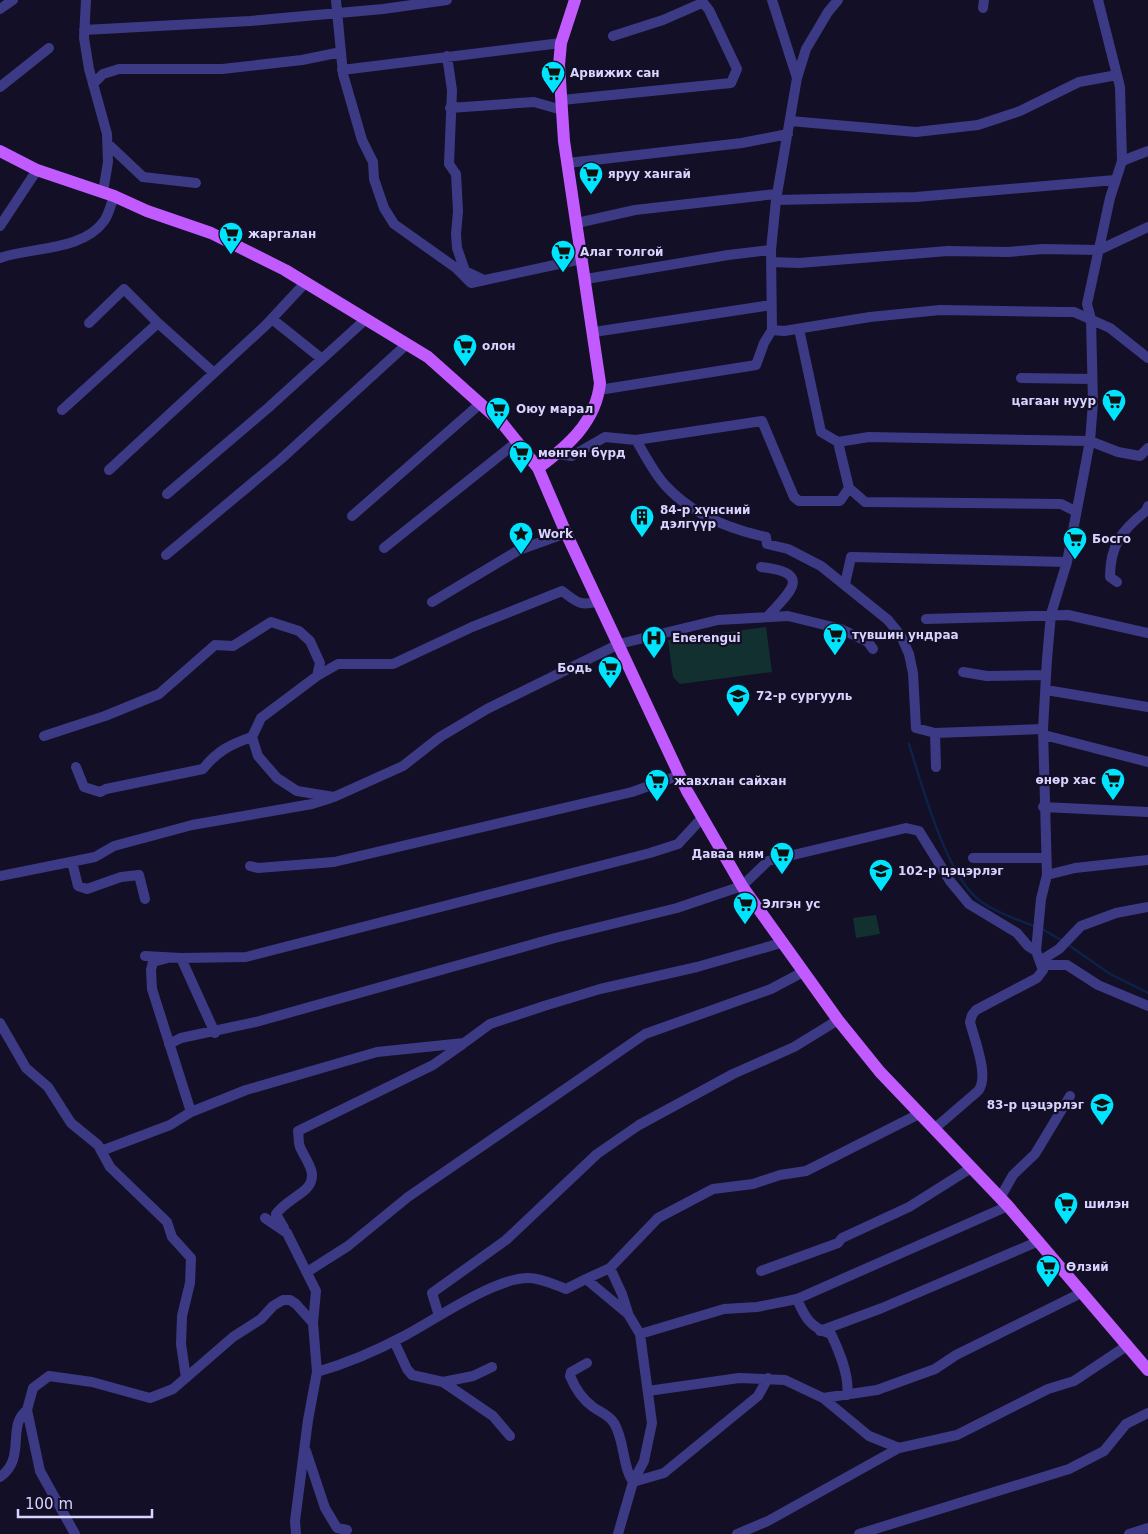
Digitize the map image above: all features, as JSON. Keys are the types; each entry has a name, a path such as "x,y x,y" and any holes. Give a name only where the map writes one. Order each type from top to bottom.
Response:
{"main road":[{"path":"538,468 570,443 585,424 595,407 599,390 600,373 576,223 562,105 561,43 575,0"},
{"path":"0,151 37,170 109,194 147,211 211,233 306,282 428,358 481,403 518,441 538,468 566,533 680,775 702,818 742,886 838,1020 919,1114 1039,1241 1148,1370"}],"street":[{"path":"0,9 13,0"},
{"path":"0,258 17,252 63,245 92,234 104,221 109,194 108,144 93,84 84,30 86,0"},
{"path":"336,0 342,70 362,140 372,162 374,179 384,208 394,224 451,264 471,283 582,258"},
{"path":"84,30 174,27 383,9 447,0"},
{"path":"772,0 797,78"},
{"path":"599,390 756,365 764,343 772,330 772,250 776,197 797,78 806,50 828,12 838,0"},
{"path":"934,1129 983,1085 984,1075 970,1022 972,1015 976,1010 1040,976 1041,899 1047,875 1043,807 1043,732 1051,614 1067,562 1075,511 1090,441 1093,402 1091,319 1087,304 1122,161 1120,86 1098,0"},
{"path":"450,108 534,102 562,105 732,83 737,69 709,10 701,2 663,20 613,36"},
{"path":"342,70 561,43"},
{"path":"0,87 49,48"},
{"path":"93,84 103,74 119,69 222,69 302,60 341,52"},
{"path":"447,56 452,90 449,164 456,174 457,248 465,271 484,280"},
{"path":"790,121 916,132 978,125 1020,111 1079,82 1117,75"},
{"path":"568,163 742,143 788,134"},
{"path":"108,144 143,177 196,183"},
{"path":"1122,161 1148,150"},
{"path":"0,226 37,170"},
{"path":"576,223 635,210 776,197 916,197 1116,180"},
{"path":"772,262 799,263 948,250 1008,252 1099,250 1148,227"},
{"path":"586,279 772,250"},
{"path":"109,470 272,319 306,282"},
{"path":"89,323 124,289 158,323 214,373"},
{"path":"594,332 771,305"},
{"path":"772,330 799,329 870,317 940,310 1044,310 1074,312 1110,328 1148,358"},
{"path":"272,319 322,359"},
{"path":"167,494 366,319"},
{"path":"62,410 158,323"},
{"path":"799,329 821,432 838,442 870,437 1090,441 1118,452 1144,458 1148,448"},
{"path":"166,554 281,459 407,344"},
{"path":"1021,378 1092,378"},
{"path":"352,516 481,403"},
{"path":"556,454 572,456 605,437 636,440 762,421 794,497 799,501 840,501 849,488"},
{"path":"636,440 665,485 706,517 732,529 766,537 767,544 788,549 821,566 888,620 901,636 909,654 913,673 916,728 935,733 1043,732 1148,762"},
{"path":"384,548 518,441"},
{"path":"838,442 849,488 865,502 1062,504 1075,511"},
{"path":"677,495 688,491"},
{"path":"1117,582 1110,577 1110,564 1120,535 1146,511 1148,506"},
{"path":"432,602 519,550 566,533"},
{"path":"844,584 851,557 1067,562"},
{"path":"761,567 780,571 792,578 794,582 793,589 767,617"},
{"path":"334,797 297,792 278,778 258,756 252,737 261,718 317,676 338,664 393,664 472,627 562,591 580,604 586,605 598,601"},
{"path":"926,619 1068,615 1148,633"},
{"path":"0,876 95,856 114,846 192,825 312,804 334,797 403,766 440,737 487,709 619,644 718,620 788,616 841,629 868,642 873,649"},
{"path":"44,736 105,716 159,694 215,645 233,646 271,622 300,631 310,641 320,663 317,676"},
{"path":"963,672 987,676 1046,675"},
{"path":"1046,690 1148,707"},
{"path":"935,733 936,767"},
{"path":"76,767 84,787 100,792 106,789 203,769 212,757 228,745 252,737"},
{"path":"250,866 258,868 334,862 470,832 632,792 680,775"},
{"path":"1043,807 1148,812"},
{"path":"145,956 168,958 246,957 387,919 650,853 678,844 702,818"},
{"path":"169,1044 181,1038 215,1032 555,938 677,908 742,886 768,860 913,828 919,831 950,880 969,904 1017,933 1039,959 1067,964 1098,985 1148,1006"},
{"path":"973,858 1046,858"},
{"path":"1047,875 1075,868 1148,860"},
{"path":"72,862 78,886 86,889 121,876 139,875 144,900"},
{"path":"1039,959 1059,949 1081,926 1116,913 1148,907"},
{"path":"296,1534 295,1522 304,1448 317,1372 313,1323 316,1292 276,1214 282,1206 307,1188 312,1180 312,1170 299,1145 298,1131 433,1065 490,1024 600,989 697,967 781,943"},
{"path":"168,958 154,962 151,970 152,989 192,1112"},
{"path":"181,958 215,1032"},
{"path":"307,1272 348,1246 408,1197 645,1034 771,989 803,972"},
{"path":"439,1316 432,1293 506,1240 597,1154 639,1125 732,1074 794,1047 838,1020"},
{"path":"0,1023 26,1068 48,1087 71,1123 98,1145 110,1167 167,1222 172,1237 191,1258 190,1283 182,1316 181,1344 186,1378"},
{"path":"101,1151 170,1125 192,1112 246,1090 377,1052 464,1043"},
{"path":"640,1334 724,1309 757,1307 797,1299 1004,1202 1014,1175 1035,1154 1070,1096"},
{"path":"317,1372 343,1364 394,1341 469,1299 512,1280 530,1278 566,1288 610,1268 658,1218 713,1189 753,1184 780,1175 806,1171 919,1114"},
{"path":"761,1271 838,1243 842,1238 909,1207 971,1168"},
{"path":"265,1218 287,1233"},
{"path":"820,1331 882,1308 1039,1241"},
{"path":"610,1268 622,1294 628,1314 640,1334 652,1423 644,1461 633,1482 618,1534"},
{"path":"586,1279 628,1314"},
{"path":"823,1398 877,1390 935,1369 956,1355 1083,1292"},
{"path":"797,1299 805,1318 820,1331 831,1334 837,1348 848,1388 847,1395"},
{"path":"75,1534 40,1471 27,1410 33,1388 49,1376 92,1382 150,1398 173,1389 233,1337 262,1320 273,1306 283,1300 290,1300 296,1304 313,1323"},
{"path":"394,1341 407,1369 412,1375 443,1382 493,1416 510,1436"},
{"path":"737,1534 768,1521 899,1448 956,1435 1048,1389 1074,1380 1128,1345"},
{"path":"587,1363 570,1372 570,1376 580,1396 594,1408 606,1414 614,1424 625,1453 629,1476 633,1482"},
{"path":"443,1382 472,1376 492,1367"},
{"path":"648,1391 739,1378 786,1380 823,1398 869,1436 899,1448"},
{"path":"633,1482 664,1473 758,1396 768,1378"},
{"path":"0,1477 14,1461 18,1419 27,1410"},
{"path":"859,1534 1069,1469 1104,1451 1126,1424 1148,1413"},
{"path":"304,1448 325,1508 341,1531"},
{"path":"1129,1534 1148,1528"}],"green space":[{"path":"766,627 772,672 680,684 673,677 668,640"},
{"path":"876,915 880,934 856,938 853,918"}],"waterway":[{"path":"909,744 937,830 958,874 970,891 983,903 1002,914 1036,927"},
{"path":"1042,929 1063,941"},
{"path":"1067,944 1110,974 1148,993"}],"place":[{"name":"Арвижих сан","path":"553,94"},
{"name":"яруу хангай","path":"591,195"},
{"name":"жаргалан","path":"231,255"},
{"name":"Алаг толгой","path":"563,273"},
{"name":"олон","path":"465,367"},
{"name":"цагаан нуур","path":"1114,422"},
{"name":"Оюу марал","path":"498,430"},
{"name":"мөнгөн бүрд","path":"521,474"},
{"name":"84-р хүнсний дэлгүүр","path":"642,538"},
{"name":"Work","path":"521,555"},
{"name":"Босго","path":"1075,560"},
{"name":"түвшин ундраа","path":"835,656"},
{"name":"Enerengui","path":"654,659"},
{"name":"Бодь","path":"610,689"},
{"name":"72-р сургууль","path":"738,717"},
{"name":"өнөр хас","path":"1113,801"},
{"name":"жавхлан сайхан","path":"657,802"},
{"name":"Даваа ням","path":"782,875"},
{"name":"102-р цэцэрлэг","path":"881,892"},
{"name":"Элгэн ус","path":"745,925"},
{"name":"83-р цэцэрлэг","path":"1102,1126"},
{"name":"шилэн","path":"1066,1225"},
{"name":"Өлзий","path":"1048,1288"}]}
